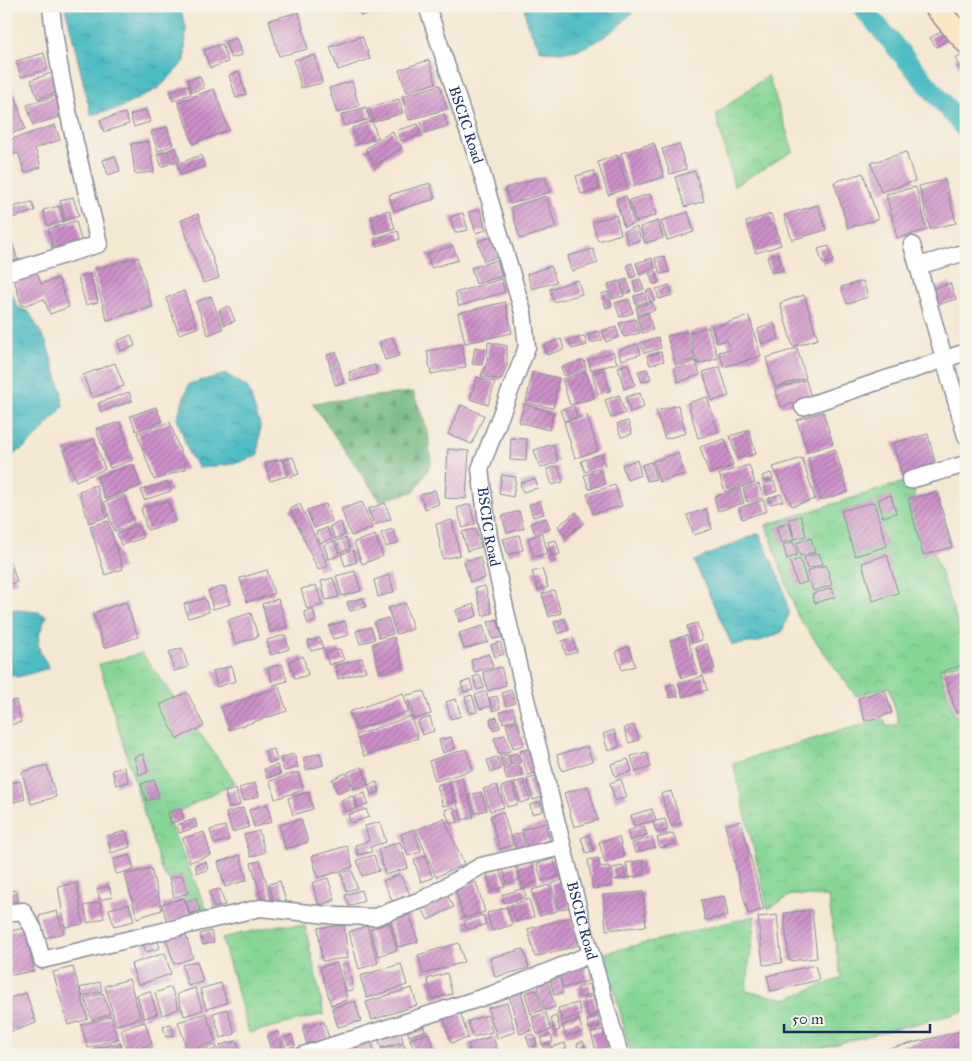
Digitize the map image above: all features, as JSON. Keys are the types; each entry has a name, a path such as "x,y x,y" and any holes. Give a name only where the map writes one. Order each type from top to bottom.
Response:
{"street":[{"path":"6,273 99,244 73,133 54,35 51,6"},
{"name":"BSCIC Road","path":"427,6 479,164 523,312 527,347 480,469 489,537 524,691 562,847 620,1055"},
{"path":"936,6 966,42"},
{"path":"912,245 966,436"},
{"path":"918,266 966,252"},
{"path":"803,407 966,352"},
{"path":"910,480 966,464"},
{"path":"6,913 23,912 34,930 42,960 260,908 338,916 375,917 424,899 481,866 562,847"},
{"path":"304,1055 493,994 591,954"}],"green space":[{"path":"768,75 793,151 734,186 716,114"},
{"path":"413,392 428,431 431,464 415,491 380,501 312,403"},
{"path":"910,480 966,649 966,661 940,669 955,716 966,713 966,1011 793,1055 631,1055 605,953 755,916 746,991 786,999 841,978 828,897 791,895 768,909 733,763 883,718 887,727 899,724 889,687 856,696 798,617 766,525"},
{"path":"142,653 235,782 167,818 208,912 197,913 162,872 99,664"},
{"path":"280,925 305,926 324,1014 249,1033 222,938"}],"water":[{"path":"65,6 179,6 186,27 185,61 159,88 120,108 91,115"},
{"path":"524,6 637,6 623,22 605,36 585,47 565,52 541,51 527,24"},
{"path":"6,287 11,292 18,307 29,312 46,342 61,389 63,407 30,443 15,454 6,457"},
{"path":"226,374 248,388 260,425 258,456 233,464 199,468 189,454 177,417 189,384"},
{"path":"759,533 782,584 789,614 782,632 758,642 732,645 694,561"},
{"path":"6,609 38,612 47,616 41,630 39,649 49,668 18,677 6,674"}],"building":[{"path":"358,6 389,6 389,7 361,16"},
{"path":"299,12 308,49 279,56 269,20"},
{"path":"946,28 952,37 936,47 930,38"},
{"path":"362,36 370,59 338,70 330,47"},
{"path":"236,38 242,55 231,58 225,42"},
{"path":"222,44 228,62 210,68 204,50"},
{"path":"44,53 48,69 21,77 16,61"},
{"path":"966,53 966,76 955,59"},
{"path":"315,55 322,83 301,88 294,60"},
{"path":"429,60 436,83 407,92 399,70"},
{"path":"55,72 61,91 38,99 31,80"},
{"path":"239,72 246,94 236,98 229,75"},
{"path":"200,76 204,88 192,92 188,80"},
{"path":"352,81 359,106 337,113 329,88"},
{"path":"188,85 191,94 173,101 170,92"},
{"path":"440,85 447,109 409,120 402,96"},
{"path":"13,88 25,129 6,135 6,90"},
{"path":"214,89 229,130 193,144 178,102"},
{"path":"55,96 62,116 33,125 27,105"},
{"path":"399,99 403,113 374,122 369,107"},
{"path":"366,107 370,119 344,126 341,115"},
{"path":"146,110 150,122 134,127 130,115"},
{"path":"125,113 129,124 104,132 100,120"},
{"path":"444,114 448,126 424,133 421,122"},
{"path":"372,121 378,138 358,144 352,128"},
{"path":"418,124 422,135 401,141 398,130"},
{"path":"55,125 60,140 35,148 41,167 25,173 18,153 6,157 6,141"},
{"path":"167,127 173,145 158,151 151,132"},
{"path":"392,131 402,148 376,165 365,149"},
{"path":"149,141 154,172 135,174 131,144"},
{"path":"654,143 664,177 631,187 621,153"},
{"path":"679,144 686,169 670,174 662,149"},
{"path":"176,147 180,161 173,163 168,150"},
{"path":"167,151 171,163 162,167 157,154"},
{"path":"906,152 915,181 881,192 871,163"},
{"path":"201,155 205,166 181,175 177,164"},
{"path":"617,155 628,188 608,195 598,162"},
{"path":"115,156 120,171 108,175 103,160"},
{"path":"594,171 600,189 581,194 576,176"},
{"path":"695,171 704,201 685,207 675,177"},
{"path":"863,173 878,219 848,228 834,182"},
{"path":"545,176 550,192 510,204 505,188"},
{"path":"945,180 956,223 930,229 919,186"},
{"path":"430,183 435,199 394,211 389,195"},
{"path":"916,187 927,230 897,238 886,194"},
{"path":"650,194 656,215 636,222 629,200"},
{"path":"546,196 556,228 520,239 511,207"},
{"path":"626,196 634,223 624,227 616,200"},
{"path":"73,197 79,216 65,220 60,201"},
{"path":"32,202 35,211 12,218 9,208"},
{"path":"818,205 826,230 792,240 784,215"},
{"path":"59,206 64,221 48,226 43,210"},
{"path":"480,209 486,230 476,233 469,212"},
{"path":"389,210 395,228 376,234 371,216"},
{"path":"688,212 694,232 667,240 661,221"},
{"path":"463,213 468,230 455,233 450,217"},
{"path":"198,214 219,278 203,283 181,220"},
{"path":"771,214 781,245 756,253 746,222"},
{"path":"616,215 621,234 598,241 592,222"},
{"path":"6,221 19,265 6,269"},
{"path":"76,221 82,244 54,252 48,229"},
{"path":"658,221 663,238 645,243 640,227"},
{"path":"637,227 641,240 628,244 624,231"},
{"path":"398,231 400,239 377,246 375,238"},
{"path":"492,237 498,257 484,261 478,241"},
{"path":"453,246 458,260 431,268 427,254"},
{"path":"829,246 833,261 823,264 818,249"},
{"path":"593,249 598,263 572,271 568,256"},
{"path":"778,253 783,270 772,273 767,257"},
{"path":"664,256 669,272 660,274 655,258"},
{"path":"138,257 152,307 107,320 93,270"},
{"path":"652,258 655,268 640,275 636,263"},
{"path":"497,260 502,276 476,284 471,268"},
{"path":"632,263 636,276 631,278 627,265"},
{"path":"551,266 556,282 532,289 527,274"},
{"path":"36,269 41,284 58,278 69,307 50,314 44,299 22,306 13,276"},
{"path":"656,271 659,282 653,284 649,273"},
{"path":"90,274 98,302 86,305 78,277"},
{"path":"501,279 505,292 459,306 455,293"},
{"path":"627,279 631,292 624,294 621,281"},
{"path":"640,279 644,289 636,292 633,281"},
{"path":"578,280 582,294 554,302 550,289"},
{"path":"619,281 624,296 612,299 608,284"},
{"path":"863,281 868,297 847,304 841,287"},
{"path":"950,283 956,299 937,305 932,289"},
{"path":"669,285 672,295 659,299 656,289"},
{"path":"651,289 655,300 650,302 646,291"},
{"path":"184,291 197,328 179,334 166,298"},
{"path":"608,292 612,306 606,308 601,294"},
{"path":"644,293 647,302 636,305 634,296"},
{"path":"804,295 818,339 793,347 780,303"},
{"path":"211,296 223,329 208,335 196,302"},
{"path":"629,299 633,313 620,317 615,303"},
{"path":"505,302 512,333 465,343 458,313"},
{"path":"652,302 655,310 638,315 636,307"},
{"path":"229,306 235,321 224,325 219,310"},
{"path":"648,313 653,330 642,333 637,317"},
{"path":"749,316 761,356 724,367 719,352 730,349 727,340 717,343 712,327"},
{"path":"635,319 640,333 624,337 619,323"},
{"path":"774,323 779,339 762,344 758,329"},
{"path":"616,327 619,337 606,342 602,331"},
{"path":"708,327 718,358 698,364 689,333"},
{"path":"599,331 602,340 591,343 588,334"},
{"path":"686,331 695,359 676,365 667,336"},
{"path":"131,335 135,346 121,351 117,341"},
{"path":"584,336 587,345 572,349 569,341"},
{"path":"393,337 399,356 385,360 379,342"},
{"path":"658,337 661,348 644,353 640,343"},
{"path":"561,339 564,349 547,355 544,345"},
{"path":"488,342 507,346 507,365 501,380 481,376 487,362"},
{"path":"462,344 466,367 431,374 427,351"},
{"path":"638,344 641,354 621,360 618,350"},
{"path":"475,347 485,349 482,365 472,364"},
{"path":"797,348 806,378 775,387 766,358"},
{"path":"336,352 344,383 335,385 327,355"},
{"path":"613,352 617,363 591,371 588,360"},
{"path":"661,352 664,361 650,365 647,356"},
{"path":"584,360 586,370 564,376 561,367"},
{"path":"696,361 700,375 678,382 674,368"},
{"path":"115,363 124,386 92,398 83,375"},
{"path":"628,364 635,385 624,389 618,367"},
{"path":"375,365 377,374 351,381 349,372"},
{"path":"720,367 729,396 712,401 703,372"},
{"path":"647,369 651,379 642,382 638,371"},
{"path":"604,370 610,391 598,394 592,373"},
{"path":"532,372 559,378 553,408 526,403"},
{"path":"586,372 594,398 570,405 562,379"},
{"path":"477,377 495,382 488,405 470,399"},
{"path":"966,378 966,419 954,381"},
{"path":"806,380 811,398 781,407 775,389"},
{"path":"129,392 132,401 101,412 98,403"},
{"path":"640,393 644,407 630,412 626,397"},
{"path":"619,395 625,413 611,418 605,400"},
{"path":"707,397 718,432 698,438 688,403"},
{"path":"524,404 554,413 549,430 519,422"},
{"path":"461,405 484,415 472,444 448,434"},
{"path":"678,405 686,433 665,439 656,411"},
{"path":"574,406 577,417 564,421 560,410"},
{"path":"156,407 162,422 136,431 130,416"},
{"path":"823,412 833,444 807,452 797,420"},
{"path":"587,415 598,451 575,458 564,422"},
{"path":"628,421 632,434 621,437 617,424"},
{"path":"120,422 133,460 110,468 96,429"},
{"path":"170,422 186,469 154,480 137,433"},
{"path":"749,430 756,454 737,459 730,436"},
{"path":"928,434 937,471 903,480 893,443"},
{"path":"511,438 527,439 526,461 510,460"},
{"path":"94,439 105,469 76,481 64,450"},
{"path":"725,439 733,466 709,474 700,447"},
{"path":"553,444 558,462 540,468 534,450"},
{"path":"448,449 469,451 466,499 445,498"},
{"path":"835,449 848,492 821,500 808,458"},
{"path":"678,453 684,474 659,482 653,461"},
{"path":"602,454 605,466 585,472 581,461"},
{"path":"293,457 299,474 290,477 284,460"},
{"path":"802,458 815,499 792,506 773,467"},
{"path":"282,459 287,476 270,481 265,463"},
{"path":"637,460 641,475 627,480 622,465"},
{"path":"651,462 656,479 647,481 642,465"},
{"path":"133,464 141,486 105,499 97,477"},
{"path":"749,465 755,483 725,492 719,474"},
{"path":"558,466 563,482 552,485 547,469"},
{"path":"601,470 605,484 589,489 584,475"},
{"path":"771,473 773,479 764,482 762,476"},
{"path":"502,475 516,477 513,497 499,494"},
{"path":"535,479 538,488 523,492 520,483"},
{"path":"774,481 777,491 767,495 764,484"},
{"path":"168,482 171,491 144,500 141,490"},
{"path":"759,484 763,498 747,502 743,489"},
{"path":"96,485 107,517 89,523 79,491"},
{"path":"615,485 622,506 593,514 587,494"},
{"path":"740,489 744,503 718,511 714,497"},
{"path":"435,490 439,504 425,509 420,495"},
{"path":"937,492 952,547 923,555 908,499"},
{"path":"781,494 783,501 771,504 769,498"},
{"path":"124,495 134,524 114,531 104,502"},
{"path":"891,495 896,513 883,517 878,499"},
{"path":"763,500 767,511 742,519 739,508"},
{"path":"168,501 175,522 147,530 141,508"},
{"path":"540,501 544,514 533,517 529,505"},
{"path":"362,502 372,528 351,536 341,509"},
{"path":"874,502 887,546 855,556 841,511"},
{"path":"385,503 391,519 374,525 368,509"},
{"path":"300,504 328,566 318,570 290,509"},
{"path":"326,504 332,521 314,528 307,510"},
{"path":"470,504 475,524 463,528 457,508"},
{"path":"706,509 712,529 694,535 687,515"},
{"path":"519,511 524,528 507,533 502,516"},
{"path":"576,512 584,523 566,537 558,526"},
{"path":"801,516 806,536 795,539 789,519"},
{"path":"546,518 550,529 535,533 531,523"},
{"path":"452,520 460,555 443,559 436,524"},
{"path":"108,521 123,569 105,575 90,526"},
{"path":"341,522 345,535 335,539 330,526"},
{"path":"789,523 794,540 781,543 776,527"},
{"path":"138,525 143,538 121,545 117,533"},
{"path":"327,528 332,539 320,543 316,532"},
{"path":"393,529 398,543 386,547 381,533"},
{"path":"475,529 481,547 467,551 462,532"},
{"path":"542,533 548,553 534,557 528,538"},
{"path":"375,535 383,556 362,564 354,542"},
{"path":"519,535 523,550 508,555 503,539"},
{"path":"346,538 350,549 340,552 336,541"},
{"path":"811,538 815,552 800,556 796,543"},
{"path":"556,540 560,554 552,556 548,542"},
{"path":"334,541 339,555 329,559 324,545"},
{"path":"793,542 797,555 787,559 783,545"},
{"path":"353,550 357,562 345,566 341,554"},
{"path":"819,553 823,564 807,569 804,557"},
{"path":"887,555 898,593 873,601 862,563"},
{"path":"480,557 485,578 470,582 464,561"},
{"path":"800,559 807,582 797,585 790,562"},
{"path":"11,563 17,582 6,585 6,564"},
{"path":"826,565 832,585 813,591 807,571"},
{"path":"542,569 548,587 538,590 532,572"},
{"path":"267,570 274,594 247,602 240,578"},
{"path":"355,571 361,591 342,596 336,576"},
{"path":"389,575 394,592 378,597 374,580"},
{"path":"333,578 339,597 326,600 321,581"},
{"path":"316,585 322,605 307,609 301,589"},
{"path":"225,586 230,604 213,609 208,591"},
{"path":"485,586 492,613 483,616 475,588"},
{"path":"832,588 835,597 815,603 812,594"},
{"path":"554,590 561,613 549,617 542,594"},
{"path":"205,598 209,612 188,618 184,604"},
{"path":"363,598 366,607 350,611 347,602"},
{"path":"278,599 287,627 270,632 262,604"},
{"path":"126,602 138,637 104,648 93,613"},
{"path":"405,603 413,629 396,634 388,608"},
{"path":"474,604 477,616 459,622 456,610"},
{"path":"313,609 316,621 308,624 304,612"},
{"path":"251,613 258,637 235,644 228,620"},
{"path":"388,618 393,634 379,638 374,622"},
{"path":"565,618 569,630 558,634 554,622"},
{"path":"497,619 502,637 493,639 488,622"},
{"path":"345,621 349,635 333,639 329,626"},
{"path":"697,623 702,640 692,643 687,626"},
{"path":"483,626 488,642 464,649 459,633"},
{"path":"371,627 375,639 360,644 356,631"},
{"path":"285,635 289,649 271,655 267,640"},
{"path":"687,635 698,673 682,678 670,641"},
{"path":"394,637 403,666 380,673 372,644"},
{"path":"320,638 323,648 311,651 308,641"},
{"path":"573,638 577,652 566,655 562,641"},
{"path":"500,642 504,654 495,657 491,645"},
{"path":"707,644 715,669 703,672 696,647"},
{"path":"629,647 635,666 622,670 616,651"},
{"path":"182,648 188,667 174,671 169,652"},
{"path":"340,649 344,660 329,665 325,653"},
{"path":"489,654 493,667 474,672 471,660"},
{"path":"303,656 308,675 295,679 289,661"},
{"path":"362,658 366,671 338,679 335,666"},
{"path":"282,664 287,681 273,685 268,668"},
{"path":"966,664 966,710 956,713 943,671"},
{"path":"232,666 236,681 217,687 213,671"},
{"path":"501,667 506,685 488,691 483,672"},
{"path":"480,675 484,688 477,690 473,677"},
{"path":"703,676 707,690 683,697 679,684"},
{"path":"470,680 473,690 464,692 461,683"},
{"path":"674,684 678,696 670,698 667,686"},
{"path":"279,687 287,711 229,730 221,707"},
{"path":"511,690 515,703 506,706 502,693"},
{"path":"885,690 892,713 865,721 858,698"},
{"path":"424,691 431,714 414,719 407,695"},
{"path":"486,691 491,706 480,709 475,695"},
{"path":"187,692 204,726 177,739 160,705"},
{"path":"403,693 409,711 356,730 349,712"},
{"path":"472,695 477,712 470,713 465,697"},
{"path":"497,696 500,708 493,711 489,698"},
{"path":"456,699 461,716 451,719 446,702"},
{"path":"16,700 21,722 6,726 6,703"},
{"path":"513,708 516,719 503,723 500,712"},
{"path":"411,716 418,738 364,756 356,735"},
{"path":"430,717 434,731 422,735 418,721"},
{"path":"497,717 500,728 493,730 490,719"},
{"path":"517,721 524,745 513,748 506,724"},
{"path":"634,725 639,740 629,743 624,728"},
{"path":"614,730 620,747 608,751 603,734"},
{"path":"505,735 510,751 499,754 494,738"},
{"path":"451,737 455,749 443,753 439,740"},
{"path":"587,746 592,761 562,771 557,755"},
{"path":"274,749 277,761 269,763 265,751"},
{"path":"466,749 473,770 435,781 429,761"},
{"path":"529,749 536,773 528,775 520,751"},
{"path":"647,752 651,767 636,772 631,756"},
{"path":"320,753 323,765 306,770 303,758"},
{"path":"518,753 521,762 512,765 509,755"},
{"path":"143,754 148,772 139,775 134,757"},
{"path":"294,754 298,767 284,771 280,758"},
{"path":"507,754 511,765 503,768 500,756"},
{"path":"497,757 501,769 491,772 487,760"},
{"path":"628,759 632,771 615,776 611,764"},
{"path":"47,765 56,797 31,804 22,772"},
{"path":"277,765 280,774 267,778 264,769"},
{"path":"519,765 523,776 507,780 504,770"},
{"path":"124,767 129,782 116,785 112,770"},
{"path":"362,767 368,784 354,789 348,772"},
{"path":"298,772 303,790 275,799 270,781"},
{"path":"346,773 352,787 338,793 332,779"},
{"path":"536,777 542,797 533,800 527,779"},
{"path":"462,778 474,817 462,820 450,782"},
{"path":"621,779 627,797 615,801 610,783"},
{"path":"154,780 159,797 147,801 141,784"},
{"path":"524,780 530,800 520,803 514,783"},
{"path":"20,781 25,799 6,804 6,784"},
{"path":"377,782 380,792 371,795 368,785"},
{"path":"448,782 454,802 443,806 437,785"},
{"path":"255,783 259,796 243,801 239,788"},
{"path":"512,783 518,804 507,807 501,787"},
{"path":"497,785 504,807 490,811 483,789"},
{"path":"588,786 598,820 574,827 564,793"},
{"path":"236,789 240,805 229,808 225,792"},
{"path":"671,791 681,823 671,826 661,794"},
{"path":"308,792 313,809 293,815 288,798"},
{"path":"481,792 487,810 475,813 469,795"},
{"path":"365,793 368,804 358,807 355,796"},
{"path":"353,796 357,808 345,812 341,800"},
{"path":"540,802 543,811 532,814 530,805"},
{"path":"267,804 272,822 254,827 249,810"},
{"path":"454,807 458,822 450,824 445,810"},
{"path":"243,808 249,827 232,832 226,813"},
{"path":"180,809 184,819 171,823 168,812"},
{"path":"366,809 369,817 351,823 348,815"},
{"path":"652,809 656,820 634,826 631,815"},
{"path":"503,812 513,845 500,849 490,816"},
{"path":"444,818 464,864 436,877 416,830"},
{"path":"195,819 197,827 179,833 177,825"},
{"path":"301,819 308,842 286,849 279,825"},
{"path":"665,819 668,830 657,833 653,822"},
{"path":"741,821 764,909 748,914 725,825"},
{"path":"380,822 386,842 370,847 372,852 358,855 355,845 369,841 365,826"},
{"path":"545,823 550,840 527,847 522,830"},
{"path":"225,826 229,840 214,844 210,830"},
{"path":"644,826 647,835 630,841 627,831"},
{"path":"414,829 421,852 408,856 401,834"},
{"path":"126,831 130,847 111,853 107,836"},
{"path":"259,831 265,852 251,857 244,835"},
{"path":"204,832 211,855 190,862 183,838"},
{"path":"521,833 525,847 516,849 512,835"},
{"path":"673,833 677,843 660,848 657,838"},
{"path":"589,835 594,851 586,853 581,838"},
{"path":"619,837 624,857 605,863 599,842"},
{"path":"652,837 655,847 635,853 632,843"},
{"path":"400,842 408,868 385,875 378,849"},
{"path":"347,846 353,867 318,878 312,856"},
{"path":"130,855 134,870 116,874 113,860"},
{"path":"240,855 247,880 225,887 218,862"},
{"path":"374,855 379,871 362,876 357,860"},
{"path":"425,856 433,878 421,882 414,860"},
{"path":"598,858 600,867 609,866 612,886 593,889 588,860"},
{"path":"553,859 559,876 542,881 537,864"},
{"path":"643,860 645,875 629,878 626,863"},
{"path":"260,861 272,901 263,903 251,863"},
{"path":"206,862 208,870 197,873 195,865"},
{"path":"532,862 538,882 523,886 517,866"},
{"path":"515,866 519,880 507,883 503,869"},
{"path":"623,866 626,878 614,880 612,868"},
{"path":"151,868 162,910 137,918 125,875"},
{"path":"352,870 357,888 346,891 341,873"},
{"path":"500,870 505,887 492,890 487,874"},
{"path":"400,874 410,895 393,902 383,881"},
{"path":"182,875 188,893 174,897 169,878"},
{"path":"328,878 335,900 319,905 312,883"},
{"path":"562,880 570,907 559,910 551,884"},
{"path":"280,881 286,901 275,904 269,884"},
{"path":"476,882 485,912 464,918 455,889"},
{"path":"77,883 83,924 65,927 58,886"},
{"path":"549,885 557,911 540,916 532,890"},
{"path":"109,886 112,897 100,900 97,889"},
{"path":"524,888 526,897 505,903 502,895"},
{"path":"220,889 225,905 214,908 209,892"},
{"path":"17,890 18,901 6,901 6,891"},
{"path":"361,890 364,901 349,906 345,895"},
{"path":"643,892 646,926 606,930 603,895"},
{"path":"446,893 454,907 428,920 421,906"},
{"path":"724,896 728,916 705,920 701,900"},
{"path":"184,898 190,917 167,923 162,904"},
{"path":"196,898 200,911 190,914 186,901"},
{"path":"529,899 534,917 516,922 511,905"},
{"path":"100,902 104,918 88,923 84,906"},
{"path":"129,904 134,921 114,926 109,909"},
{"path":"507,907 512,925 492,931 487,913"},
{"path":"812,910 817,958 789,961 784,913"},
{"path":"57,911 64,933 45,938 39,916"},
{"path":"410,915 418,942 398,947 390,920"},
{"path":"483,915 486,924 467,930 464,921"},
{"path":"777,915 782,963 763,965 758,917"},
{"path":"571,917 579,945 535,957 528,929"},
{"path":"389,923 397,950 378,956 370,929"},
{"path":"344,925 348,958 322,961 318,928"},
{"path":"367,926 378,963 359,969 349,932"},
{"path":"25,928 34,971 6,976 6,932"},
{"path":"184,929 193,958 174,964 165,935"},
{"path":"211,931 214,942 203,945 200,934"},
{"path":"156,936 160,948 146,952 142,941"},
{"path":"459,943 464,962 423,974 418,955"},
{"path":"523,949 529,968 495,977 490,958"},
{"path":"165,953 171,974 138,985 131,964"},
{"path":"197,961 203,982 188,986 182,965"},
{"path":"337,963 347,1000 331,1005 320,967"},
{"path":"348,963 353,990 346,991 341,965"},
{"path":"401,964 407,985 367,998 360,976"},
{"path":"815,965 819,980 771,991 767,976"},
{"path":"73,967 88,1019 68,1025 53,972"},
{"path":"585,967 588,981 563,988 560,974"},
{"path":"447,973 452,994 433,999 427,979"},
{"path":"559,978 563,993 554,995 550,980"},
{"path":"129,979 141,1018 116,1025 105,986"},
{"path":"547,979 555,1007 545,1010 537,981"},
{"path":"100,982 102,991 83,997 80,988"},
{"path":"221,983 227,1003 206,1009 200,989"},
{"path":"589,984 592,994 580,998 577,988"},
{"path":"171,987 179,1009 162,1015 155,993"},
{"path":"195,988 203,1010 184,1016 177,994"},
{"path":"412,988 417,1005 372,1020 366,1002"},
{"path":"520,988 532,1030 520,1034 508,992"},
{"path":"537,990 543,1010 531,1014 525,993"},
{"path":"150,991 157,1014 144,1018 137,995"},
{"path":"26,993 36,1023 7,1033 6,999"},
{"path":"103,993 110,1014 92,1020 85,999"},
{"path":"593,996 598,1014 588,1017 583,999"},
{"path":"355,1001 361,1021 338,1027 332,1008"},
{"path":"507,1003 515,1032 497,1038 488,1008"},
{"path":"578,1003 581,1015 562,1021 558,1008"},
{"path":"227,1009 235,1034 221,1038 213,1013"},
{"path":"460,1011 468,1038 451,1043 443,1016"},
{"path":"206,1013 216,1042 188,1051 178,1022"},
{"path":"546,1013 551,1030 537,1034 532,1017"},
{"path":"488,1015 492,1032 473,1037 468,1021"},
{"path":"111,1016 118,1039 88,1048 81,1025"},
{"path":"556,1016 560,1030 554,1032 551,1018"},
{"path":"598,1017 600,1026 589,1029 587,1020"},
{"path":"579,1020 583,1032 566,1036 562,1025"},
{"path":"422,1021 425,1031 409,1036 406,1025"},
{"path":"145,1022 152,1044 127,1051 121,1029"},
{"path":"324,1022 329,1038 307,1044 302,1028"},
{"path":"171,1024 174,1035 166,1037 163,1026"},
{"path":"400,1030 403,1041 381,1048 378,1036"},
{"path":"603,1030 608,1047 596,1050 591,1033"},
{"path":"966,1030 966,1055 867,1055 867,1054"},
{"path":"278,1032 284,1051 272,1054 267,1036"},
{"path":"429,1033 435,1055 415,1055 410,1039"},
{"path":"534,1034 537,1045 530,1047 526,1036"},
{"path":"292,1035 295,1046 286,1049 282,1038"},
{"path":"551,1035 553,1042 542,1045 541,1038"},
{"path":"493,1036 498,1054 471,1055 468,1044"},
{"path":"371,1039 375,1055 349,1055 346,1046"},
{"path":"237,1041 242,1055 223,1055 220,1045"},
{"path":"583,1041 586,1051 579,1053 577,1044"},
{"path":"120,1042 124,1055 96,1055 95,1049"},
{"path":"404,1043 407,1055 383,1055 381,1049"},
{"path":"565,1043 568,1055 552,1055 550,1048"},
{"path":"216,1045 219,1055 188,1054"}],"waterway":[{"path":"861,6 966,130"}]}
